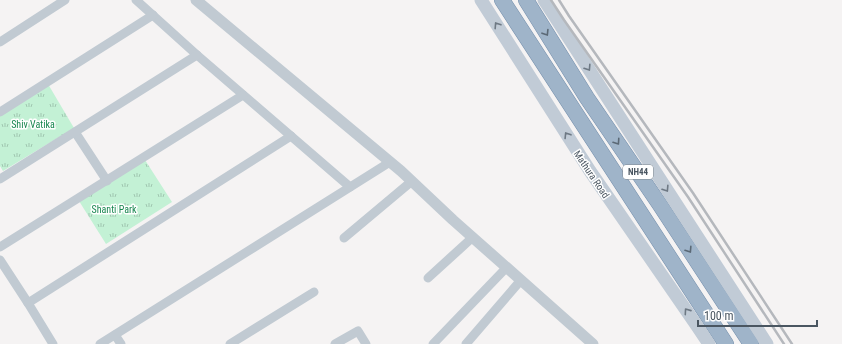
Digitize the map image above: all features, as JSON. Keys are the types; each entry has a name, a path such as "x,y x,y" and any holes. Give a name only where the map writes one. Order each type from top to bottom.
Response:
{"highway":[{"name":"Mathura Road","path":"502,0 726,344"},
{"name":"NH44","path":"526,0 588,98 751,344"}],"main road":[{"name":"Mathura Road","path":"481,0 590,171 708,344"},
{"path":"544,0 767,344"}],"street":[{"path":"0,42 65,0"},
{"path":"136,0 197,55 350,187"},
{"path":"196,0 390,162 593,344"},
{"path":"0,112 153,15"},
{"path":"0,179 197,55"},
{"path":"0,247 243,95"},
{"path":"75,132 107,180"},
{"path":"28,303 292,136"},
{"path":"100,344 390,162"},
{"path":"344,238 412,182"},
{"path":"428,278 472,237"},
{"path":"0,260 53,344"},
{"path":"433,344 507,267"},
{"path":"466,344 520,280"},
{"path":"230,344 314,292"},
{"path":"335,344 358,331 366,344"},
{"path":"115,334 121,344"}],"green space":[{"name":"Shiv Vatika","path":"48,84 74,128 3,171 0,166 0,115"},
{"name":"Shanti Park","path":"145,160 172,202 106,244 79,201"}],"railway":[{"path":"551,0 688,197 784,344"},
{"path":"559,0 693,193 792,344"}]}
